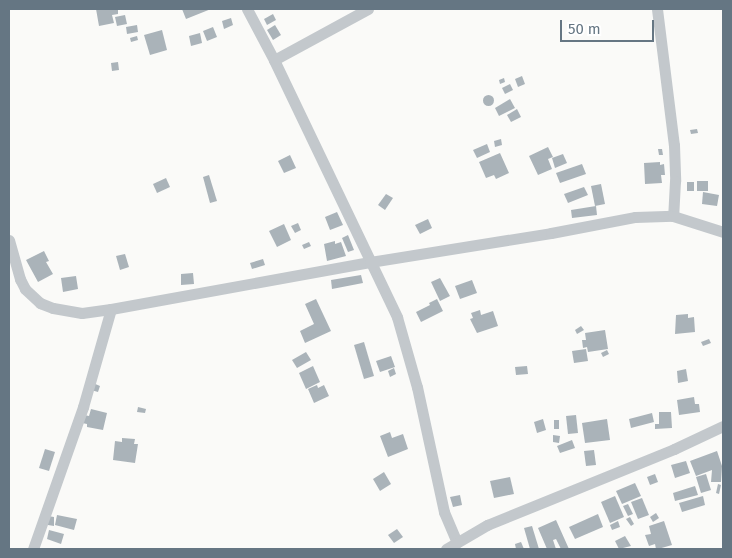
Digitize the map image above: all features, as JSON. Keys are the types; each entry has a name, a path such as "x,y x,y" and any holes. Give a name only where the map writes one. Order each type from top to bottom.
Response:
{"street":[{"path":"247,9 274,60 397,318 409,354 444,512 457,542"},
{"path":"274,60 368,9"},
{"path":"657,9 674,145 675,182 672,216"},
{"path":"9,240 20,279 25,289 40,303 53,308 82,313 636,217 672,216 723,232"},
{"path":"34,549 83,407 111,309"},
{"path":"446,549 495,522 674,449 723,426"}],"building":[{"path":"96,9 118,9 118,14 112,15 114,23 99,26"},
{"path":"182,9 211,9 186,19"},
{"path":"273,14 276,20 267,25 264,19"},
{"path":"125,15 127,24 117,26 115,17"},
{"path":"231,18 233,25 224,29 222,21"},
{"path":"137,25 138,32 127,34 126,27"},
{"path":"275,25 281,35 273,40 267,30"},
{"path":"213,27 217,37 207,41 203,31"},
{"path":"162,30 167,50 150,55 144,35"},
{"path":"200,33 202,43 191,46 189,36"},
{"path":"137,36 138,40 131,42 130,38"},
{"path":"118,62 119,70 112,71 111,63"},
{"path":"522,76 525,84 518,87 515,79"},
{"path":"504,78 505,82 500,84 499,80"},
{"path":"510,84 513,90 505,94 502,88"},
{"path":"488,94 494,100 488,106 482,100"},
{"path":"510,99 515,108 499,116 495,108"},
{"path":"517,109 521,117 511,122 507,115"},
{"path":"697,129 698,133 691,134 690,130"},
{"path":"501,139 502,145 495,147 494,141"},
{"path":"487,144 490,152 477,158 473,150"},
{"path":"548,147 553,157 548,159 552,169 538,175 529,156"},
{"path":"658,149 662,149 663,155 659,155"},
{"path":"500,153 509,173 496,179 494,175 486,178 479,162"},
{"path":"563,154 567,163 555,168 552,158"},
{"path":"290,155 296,168 284,173 278,161"},
{"path":"660,162 660,165 664,164 665,175 661,175 662,183 645,184 644,163"},
{"path":"582,164 586,174 560,183 556,173"},
{"path":"209,175 217,201 210,203 203,177"},
{"path":"166,178 170,187 157,193 153,184"},
{"path":"697,181 708,181 708,191 697,191"},
{"path":"687,182 694,182 694,191 687,191"},
{"path":"601,184 605,204 595,206 591,186"},
{"path":"584,187 588,195 568,203 564,194"},
{"path":"703,192 719,195 717,206 702,204"},
{"path":"386,194 393,198 385,210 378,205"},
{"path":"596,206 597,215 572,218 571,210"},
{"path":"337,212 343,225 330,230 325,217"},
{"path":"428,219 432,228 420,234 415,225"},
{"path":"298,223 301,230 295,233 291,226"},
{"path":"284,224 291,240 277,247 269,231"},
{"path":"348,235 354,250 348,252 342,238"},
{"path":"335,241 335,244 341,242 346,256 327,261 324,244"},
{"path":"309,242 311,246 304,249 302,245"},
{"path":"44,251 49,261 46,262 53,274 38,282 26,260"},
{"path":"125,254 129,267 120,270 116,256"},
{"path":"263,259 265,265 252,269 250,263"},
{"path":"193,273 194,284 181,285 181,274"},
{"path":"361,275 363,283 332,289 331,280"},
{"path":"76,276 78,289 63,292 61,278"},
{"path":"440,278 450,296 440,301 431,282"},
{"path":"472,280 477,293 460,299 455,286"},
{"path":"316,299 331,331 305,343 300,331 314,324 305,304"},
{"path":"437,299 443,311 421,322 416,312"},
{"path":"480,310 481,315 493,311 498,326 477,333 470,319 473,318 471,313"},
{"path":"688,314 688,318 694,317 695,332 675,334 676,315"},
{"path":"581,326 584,330 577,334 575,330"},
{"path":"605,330 608,349 588,352 587,347 583,348 582,340 586,340 585,333"},
{"path":"709,339 711,343 703,346 701,342"},
{"path":"364,342 374,376 364,379 354,345"},
{"path":"586,349 588,361 574,363 572,351"},
{"path":"607,350 609,354 603,357 601,353"},
{"path":"306,352 311,360 297,368 292,360"},
{"path":"391,356 395,367 380,372 376,361"},
{"path":"313,366 320,382 306,389 299,373"},
{"path":"527,366 528,374 516,375 515,367"},
{"path":"394,368 396,374 390,377 388,371"},
{"path":"686,369 688,381 678,383 677,371"},
{"path":"93,383 100,386 98,392 91,390"},
{"path":"317,385 318,388 324,385 329,396 314,403 308,389"},
{"path":"694,397 695,404 699,404 700,412 679,415 677,400"},
{"path":"138,407 146,409 145,413 137,412"},
{"path":"91,409 107,413 103,430 87,427 87,424 82,423 84,415 89,416"},
{"path":"659,412 671,412 672,428 655,429 655,424 659,424"},
{"path":"652,413 654,422 631,428 629,419"},
{"path":"576,415 578,433 568,434 566,416"},
{"path":"543,419 546,430 537,433 534,422"},
{"path":"607,419 610,440 585,443 582,423"},
{"path":"554,420 559,420 559,429 554,429"},
{"path":"390,432 392,438 403,434 408,449 388,457 380,436"},
{"path":"553,435 560,436 559,443 553,442"},
{"path":"122,438 135,439 134,444 138,444 135,463 113,460 115,441 122,442"},
{"path":"572,440 575,448 560,453 557,446"},
{"path":"45,449 55,452 49,471 39,468"},
{"path":"594,450 596,465 586,466 584,451"},
{"path":"717,451 722,466 721,482 711,482 712,470 696,476 690,461"},
{"path":"686,461 690,473 675,478 671,465"},
{"path":"384,472 391,484 380,491 373,479"},
{"path":"655,474 658,482 650,485 647,477"},
{"path":"706,474 711,490 701,493 696,477"},
{"path":"510,477 514,494 494,498 490,481"},
{"path":"635,483 641,496 622,504 616,491"},
{"path":"718,484 721,485 719,494 716,493"},
{"path":"695,486 698,495 675,501 673,493"},
{"path":"460,495 462,505 453,507 450,497"},
{"path":"615,496 624,517 610,523 601,502"},
{"path":"703,496 705,505 682,512 679,503"},
{"path":"642,498 649,515 638,519 631,502"},
{"path":"628,504 633,514 628,516 623,506"},
{"path":"656,513 659,518 653,522 650,517"},
{"path":"598,514 603,527 575,539 569,527"},
{"path":"57,515 77,519 74,530 55,525"},
{"path":"48,516 54,517 54,526 48,525"},
{"path":"630,517 634,524 631,526 626,519"},
{"path":"556,520 569,549 561,549 556,539 553,540 556,549 547,549 538,528"},
{"path":"618,521 620,527 612,530 610,525"},
{"path":"664,521 672,545 658,549 656,549 655,544 649,546 645,535 651,534 649,526"},
{"path":"532,526 539,549 530,549 524,528"},
{"path":"397,529 403,537 394,543 388,535"},
{"path":"49,530 64,534 61,544 47,539"},
{"path":"625,536 631,546 619,549 615,541"},
{"path":"521,542 524,549 516,549 515,544"}]}
